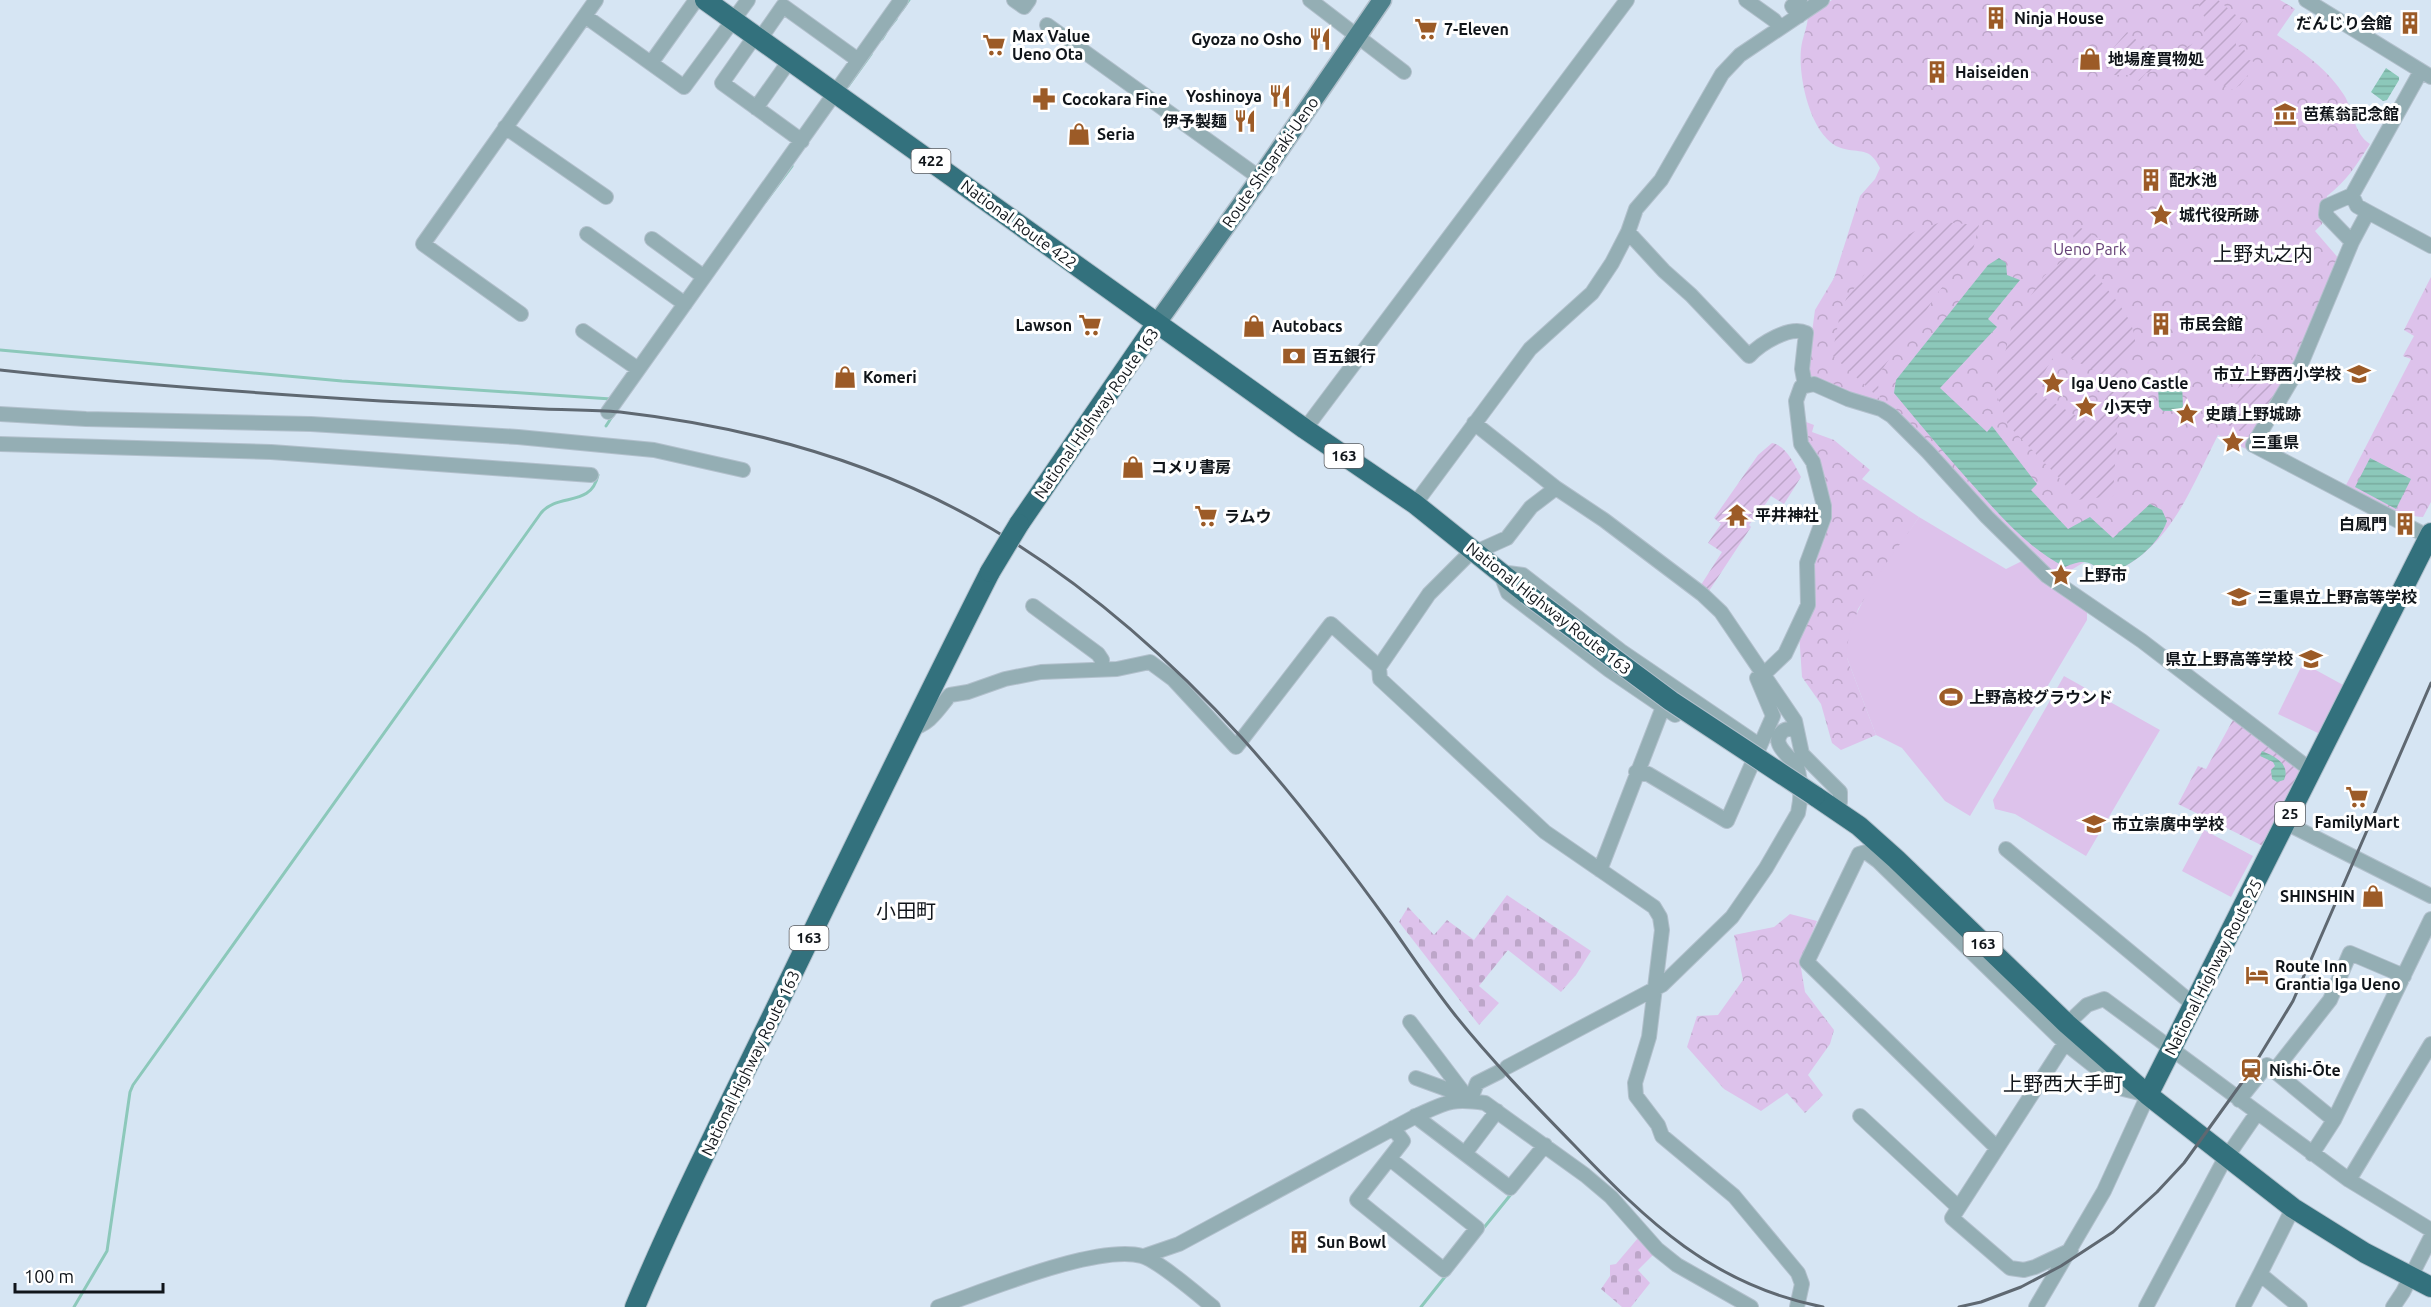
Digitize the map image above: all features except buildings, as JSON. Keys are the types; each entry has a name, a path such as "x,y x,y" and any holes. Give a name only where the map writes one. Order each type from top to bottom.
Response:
{"highway":[{"name":"National Route 422","path":"705,0 1156,323"},
{"name":"National Highway Route 163","path":"635,1307 662,1245 911,728 990,572 1019,524 1156,323 1415,504 1527,594 1671,701 1836,809 1896,859 2066,1034 2148,1095"},
{"name":"National Highway Route 25","path":"2148,1095 2429,543"},
{"path":"2148,1095 2293,1208 2365,1253 2431,1287"}],"main road":[{"name":"Route Shigaraki-Ueno","path":"1156,323 1260,178 1382,0"}],"street":[{"path":"521,314 423,244 596,0"},
{"path":"651,63 696,0"},
{"path":"585,16 684,87 748,0"},
{"path":"614,403 901,0"},
{"path":"1014,0 1024,7 1029,0"},
{"path":"1310,0 1404,72"},
{"path":"1305,429 1627,0"},
{"path":"1746,0 1774,20 1780,28"},
{"path":"1415,504 1530,349 1592,293 1612,263 1636,210 1661,180 1722,74 1740,55 1780,28 1796,5 1822,0"},
{"path":"2306,0 2426,74 2352,195 2327,206 2326,215 2352,242"},
{"path":"802,141 722,83 783,6 858,60"},
{"path":"1047,25 1260,178"},
{"path":"756,108 790,60"},
{"path":"505,127 606,197"},
{"path":"2352,195 2357,206 2431,246"},
{"path":"2368,212 2352,242 2301,364 2253,445 2429,543"},
{"path":"1628,232 1749,356 1788,332 1806,333 1802,369 1805,385"},
{"path":"587,234 685,304"},
{"path":"652,239 704,277"},
{"path":"583,331 638,369"},
{"path":"1763,675 1785,654 1808,605 1807,564 1824,517 1824,506 1813,462 1801,444 1796,401 1801,387 1814,384 1848,399 1881,409 1892,416 1928,452 1987,518 2047,576 2142,641 2312,771"},
{"path":"0,414 86,419 311,424 518,436 654,450 743,470"},
{"path":"1474,423 1556,488 1604,520 1702,594 1721,612 1795,722 1802,754 1840,792 1840,802 1836,809"},
{"path":"0,444 271,452 591,475"},
{"path":"1556,488 1531,507 1507,538 1467,556 1429,594 1379,667 1380,679 1545,832 1654,907 1660,917 1662,930 1648,1037 1635,1083 1636,1096 1658,1125 1662,1136 1734,1196 1798,1273 1802,1284 1797,1307"},
{"path":"1751,765 1609,670 1508,593 1500,572 1523,575 1629,658 1759,745"},
{"path":"1033,606 1098,654 1102,660 1101,669"},
{"path":"911,728 920,727 932,718 950,695 968,692 1005,679 1041,672 1117,669 1150,663 1173,680 1236,747 1244,740 1331,624 1379,667"},
{"path":"1636,772 1648,774 1727,820 1773,716 1760,684 1731,636 1735,633"},
{"path":"1600,870 1663,707"},
{"path":"938,1307 1084,1258 1126,1254 1144,1256 1179,1244 1415,1116 1461,1097 1477,1083 1654,990 1732,917 1766,867 1798,813 1800,803 1798,771 1781,749 1778,738 1786,729 1796,730"},
{"path":"2286,824 2431,896"},
{"path":"2006,849 2194,1005"},
{"path":"1997,1148 1807,962 1859,854 1866,852 1878,861 2066,1034"},
{"path":"2312,1154 2334,1120 2431,919"},
{"path":"2275,1070 2330,1000 2350,953 2404,976"},
{"path":"2071,1251 2035,1267 2024,1270 2010,1268 1952,1218 2066,1034 2087,1005 2104,999 2312,1154 2349,1180 2431,1230"},
{"path":"1410,1022 1431,1047 1461,1097"},
{"path":"2349,1180 2431,1044"},
{"path":"2240,1100 2267,1065 2334,1120"},
{"path":"1416,1078 1461,1097 1485,1103 1497,1111 1611,1197 1637,1228 1670,1259 1751,1307"},
{"path":"2036,1307 2071,1251 2104,1191 2148,1095"},
{"path":"1469,1148 1497,1111"},
{"path":"2146,1307 2227,1156 2258,1113"},
{"path":"1415,1116 1510,1188 1545,1145"},
{"path":"1860,1116 1958,1208"},
{"path":"1390,1159 1477,1228 1444,1270 1357,1200 1403,1141 1393,1128"},
{"path":"2243,1307 2293,1208"},
{"path":"2393,1307 2411,1278 2431,1237"},
{"path":"1144,1256 1213,1307"},
{"path":"2260,1274 2300,1307"}],"green space":[{"name":"Ueno Park","path":"1832,0 2280,0 2295,9 2277,35 2305,54 2337,85 2347,101 2360,134 2370,144 2346,178 2327,196 2322,224 2315,231 2340,260 2300,355 2246,449 2218,435 2175,517 2146,551 2128,564 2107,574 2086,561 2058,578 1980,503 1939,456 1922,442 1868,405 1809,374 1807,369 1815,310 1834,278 1860,196 1875,179 1880,168 1872,156 1864,152 1841,148 1831,142 1814,120 1804,90 1801,49 1808,17"},
{"path":"2203,0 2218,0 2243,21 2235,32 2236,45 2244,49 2249,60 2257,63 2240,85 2232,90 2186,65 2146,73 2139,81 2130,75 2113,75 2101,62 2127,32 2147,49 2171,56 2203,38 2206,19 2199,9"},
{"path":"1941,222 1979,225 1973,250 1939,291 1905,343 1890,358 1877,377 1880,399 1832,355 1839,319 1846,299 1870,267 1913,232"},
{"path":"2081,228 2111,246 2094,273 2127,316 2135,344 2118,361 2124,373 2116,378 2115,386 2128,390 2133,400 2129,410 2118,417 2113,496 2076,500 2063,482 2008,425 1993,385 2004,357 2012,324 2044,276 2077,249 2072,232","holes":["2057,351 2095,371 2095,377 2090,385 2091,389 2107,396 2099,410 2087,422 2033,391"]},
{"path":"2431,277 2431,502 2423,517 2393,510 2346,485 2411,359 2403,356 2414,336 2404,330"},
{"path":"2254,354 2261,357 2260,362 2284,372 2295,361 2252,437 2222,422"},
{"path":"1801,420 1814,425 1812,432 1834,440 1870,470 1862,479 1919,517 1858,609 1847,658 1876,735 1841,750 1832,743 1821,704 1802,677 1799,632 1810,565 1827,520"},
{"name":"平井神社","path":"1772,443 1786,452 1801,477 1784,504 1771,496 1749,525 1751,527 1707,594 1699,588 1722,552 1708,543 1721,524 1714,518 1758,455"},
{"name":"上野高校グラウンド","path":"1919,517 2006,569 2024,560 2087,610 2087,620 1970,816 1945,801 1902,748 1876,735 1847,658 1848,640 1862,603 1872,584"},
{"path":"2303,663 2345,686 2320,734 2278,714"},
{"path":"2064,676 2160,730 2086,856 2015,814 1995,809 1993,800"},
{"path":"2234,718 2304,769 2265,847 2178,804 2198,766 2206,769"},
{"path":"2204,830 2253,856 2231,897 2182,871"},
{"path":"1507,895 1591,951 1576,975 1561,992 1508,950 1479,986 1499,1003 1479,1025 1399,922 1408,907 1434,935 1447,920 1474,940"},
{"path":"1790,914 1817,921 1800,962 1805,992 1834,1030 1830,1044 1808,1075 1823,1095 1805,1113 1787,1093 1761,1111 1724,1089 1687,1047 1697,1016 1718,1015 1743,980 1734,935 1774,927"},
{"path":"1638,1238 1654,1254 1638,1270 1650,1283 1631,1307 1622,1307 1601,1289 1610,1276 1610,1265 1616,1264"}],"shaded area":[{"path":"2386,68 2399,77 2399,80 2387,100 2383,101 2371,92"},
{"path":"1999,258 2006,263 2007,275 2020,280 1988,319 1997,327 1940,388 1987,432 1992,426 2037,484 2031,490 2068,529 2090,517 2113,538 2150,504 2162,510 2167,521 2151,547 2126,566 2107,574 2083,562 2065,567 2029,543 1988,503 1894,393 1896,380 1988,265"},
{"path":"2178,380 2182,383 2183,407 2177,411 2163,411 2159,407 2158,386 2161,381"},
{"path":"2370,458 2411,479 2396,509 2355,487"},
{"path":"2262,751 2280,761 2285,769 2284,780 2277,782 2272,779 2271,770 2275,766 2273,762 2260,756"}],"waterway":[{"path":"902,10 909,0"},
{"path":"891,25 896,19"},
{"path":"882,39 885,34"},
{"path":"848,86 871,54"},
{"path":"765,202 792,166"},
{"path":"0,350 342,381 611,399"},
{"path":"606,426 613,415"},
{"path":"74,1307 107,1251 130,1092 133,1085 541,513 556,503 589,492 598,475"},
{"path":"1482,1230 1512,1193"},
{"path":"1421,1307 1448,1273"}],"railway":[{"path":"0,370 95,380 381,401 620,412 717,427 812,451 859,466 949,505 1027,551 1093,599 1156,651 1214,708 1262,760 1319,830 1469,1032 1527,1097 1628,1199 1684,1246 1715,1266 1783,1297 1823,1307"},
{"path":"1959,1307 1981,1302 2021,1287 2061,1266 2113,1232 2157,1192 2184,1163 2251,1070 2293,1001 2431,683"}],"place":[{"name":"Ninja House","path":"1996,18"},
{"name":"だんじり会館","path":"2410,23"},
{"name":"7-Eleven","path":"1426,29"},
{"name":"Gyoza no Osho","path":"1320,39"},
{"name":"Max Value Ueno Ota","path":"994,45"},
{"name":"地場産買物処","path":"2090,59"},
{"name":"Haiseiden","path":"1937,72"},
{"name":"Yoshinoya","path":"1280,96"},
{"name":"Cocokara Fine","path":"1044,99"},
{"name":"芭蕉翁記念館","path":"2285,114"},
{"name":"伊予製麺","path":"1245,121"},
{"name":"Seria","path":"1079,134"},
{"name":"配水池","path":"2151,180"},
{"name":"城代役所跡","path":"2161,215"},
{"name":"市民会館","path":"2161,324"},
{"name":"Lawson","path":"1090,325"},
{"name":"Autobacs","path":"1254,326"},
{"name":"百五銀行","path":"1294,356"},
{"name":"市立上野西小学校","path":"2359,374"},
{"name":"Komeri","path":"845,377"},
{"name":"Iga Ueno Castle","path":"2053,383"},
{"name":"小天守","path":"2086,407"},
{"name":"史蹟上野城跡","path":"2187,414"},
{"name":"三重県","path":"2233,442"},
{"name":"コメリ書房","path":"1133,467"},
{"name":"平井神社","path":"1737,515"},
{"name":"ラムウ","path":"1206,516"},
{"name":"白鳳門","path":"2405,524"},
{"name":"上野市","path":"2061,575"},
{"name":"三重県立上野高等学校","path":"2239,597"},
{"name":"県立上野高等学校","path":"2311,659"},
{"name":"上野高校グラウンド","path":"1951,697"},
{"name":"FamilyMart","path":"2357,797"},
{"name":"市立崇廣中学校","path":"2094,824"},
{"name":"SHINSHIN","path":"2373,896"},
{"name":"Route Inn Grantia Iga Ueno","path":"2257,975"},
{"name":"Nishi-Ōte","path":"2251,1070"},
{"name":"Sun Bowl","path":"1299,1242"}],"district":[{"name":"上野丸之内","path":"2263,254"},
{"name":"小田町","path":"906,911"},
{"name":"上野西大手町","path":"2063,1084"}]}
